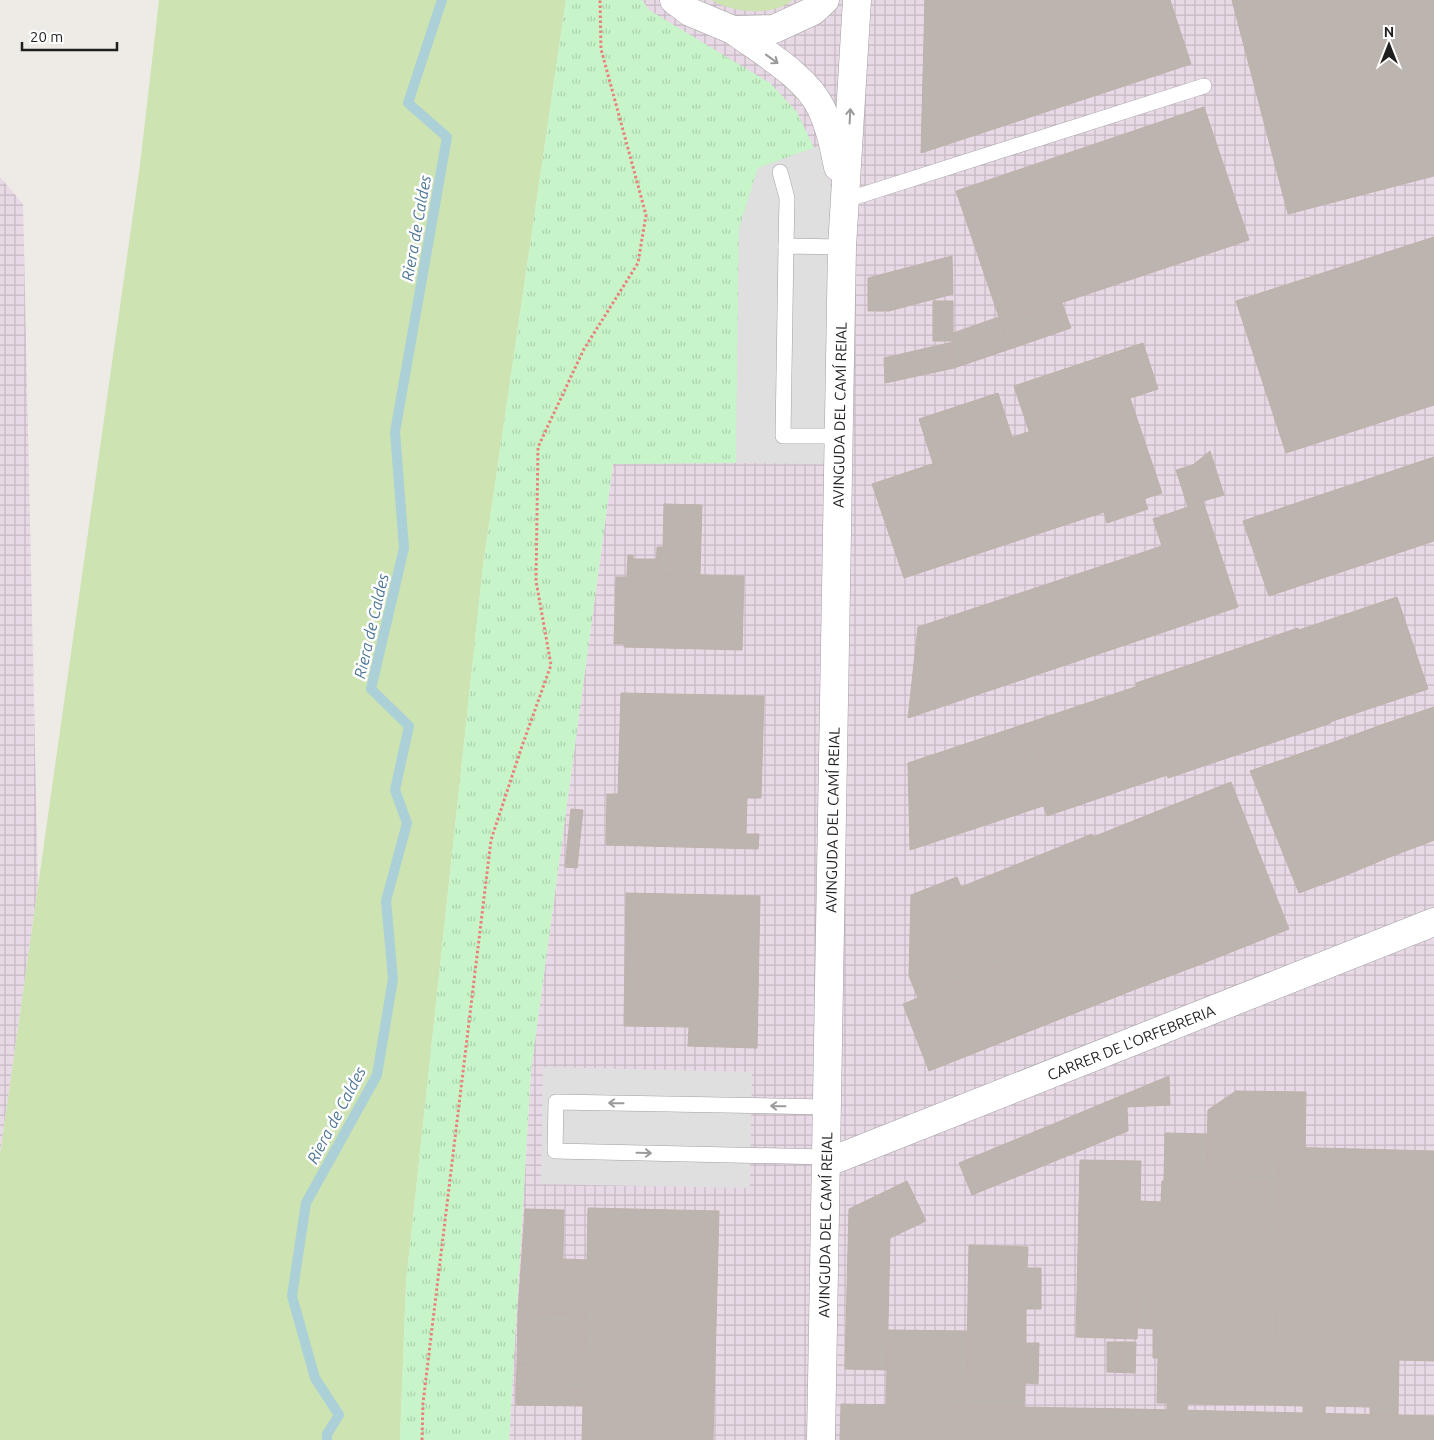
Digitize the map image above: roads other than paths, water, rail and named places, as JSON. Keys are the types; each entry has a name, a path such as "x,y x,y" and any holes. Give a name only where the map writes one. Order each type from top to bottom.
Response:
{"street":[{"path":"674,0 690,12 733,30 774,29 813,12 825,0"},
{"name":"AVINGUDA DEL CAMÍ REIAL","path":"821,1440 842,248 856,0"},
{"name":"AVINGUDA DEL CAMÍ REIAL","path":"733,30 802,80 821,106 831,132 846,200"},
{"name":"CARRER DE L'ORFEBRERIA","path":"826,1160 1434,922"}],"lane":[{"path":"846,200 1204,86"},
{"path":"780,172 787,198 783,436 839,436"},
{"path":"786,246 842,248"},
{"path":"826,1160 555,1151 555,1132 556,1102 827,1107"}],"waterway":[{"name":"Riera de Caldes","path":"327,1440 327,1434 339,1415 315,1378 292,1296 306,1203 377,1075 393,979 386,901 407,823 395,790 409,726 371,689 404,548 395,432 447,137 408,103 442,0"}]}
